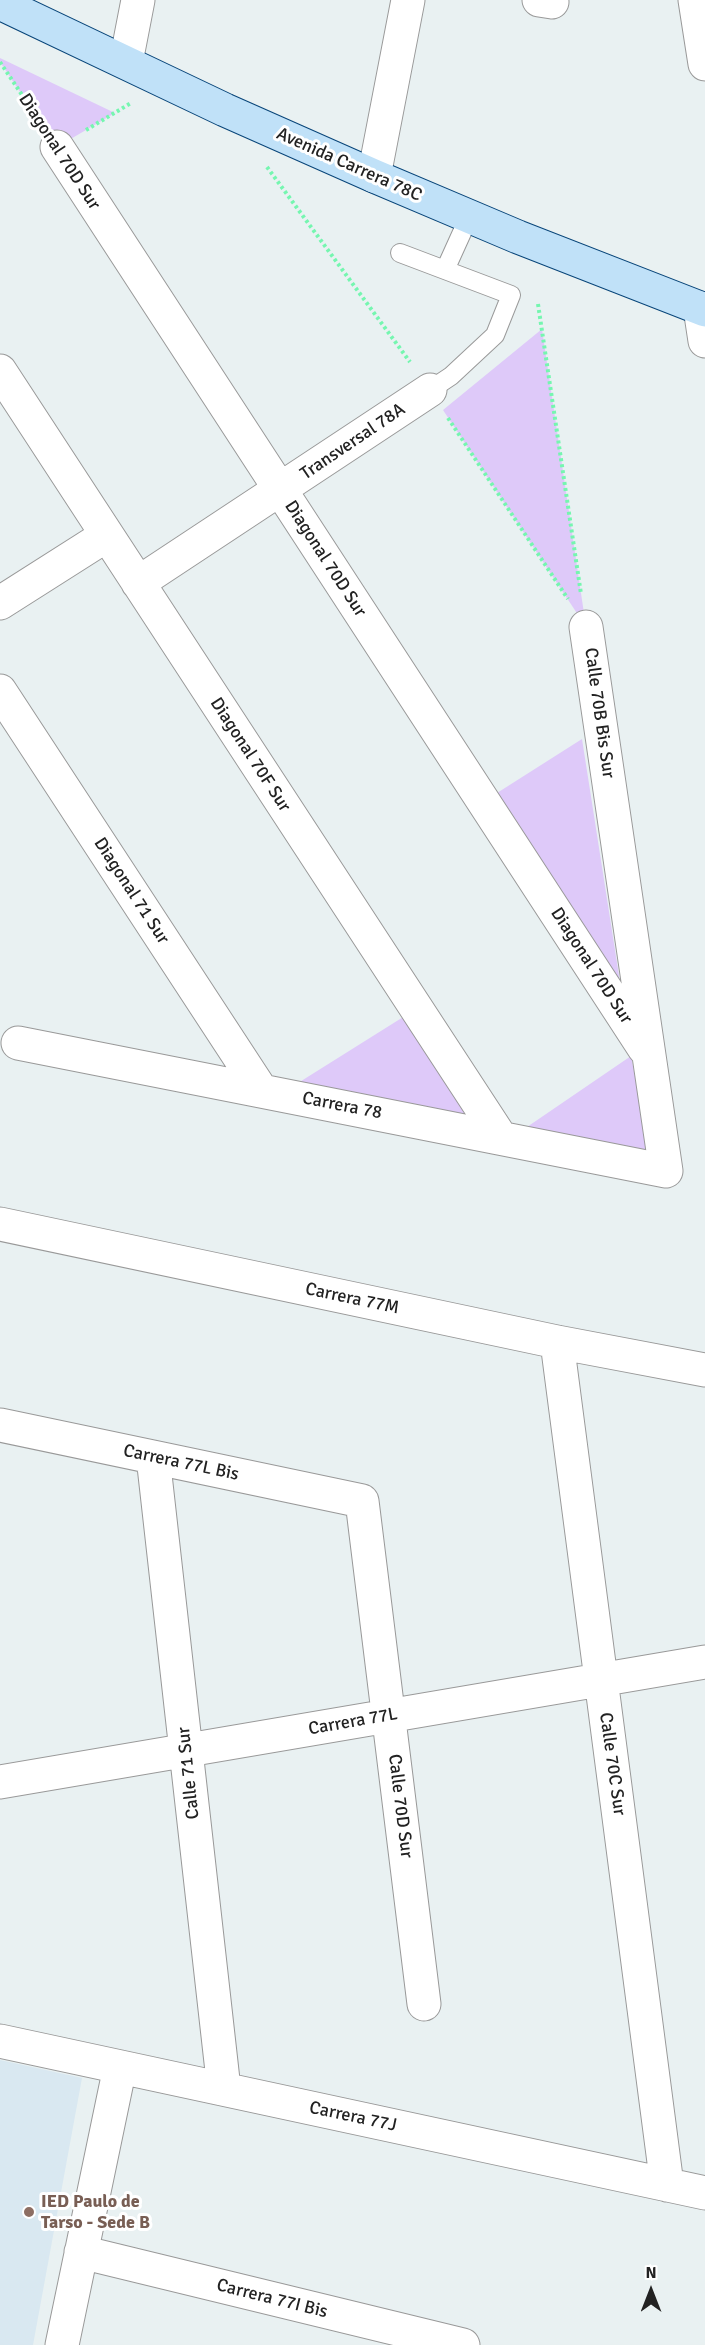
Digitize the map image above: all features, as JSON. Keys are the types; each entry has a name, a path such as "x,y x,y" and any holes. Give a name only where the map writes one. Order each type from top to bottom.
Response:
{"main road":[{"name":"Avenida Carrera 78C","path":"0,3 225,110 374,176 469,217 703,309"}],"street":[{"path":"126,62 138,0"},
{"path":"374,176 408,0"},
{"path":"695,0 705,64"},
{"name":"Diagonal 70D Sur","path":"57,147 650,1056"},
{"path":"703,309 705,341"},
{"name":"Diagonal 70F Sur","path":"0,372 501,1138"},
{"name":"Transversal 78A","path":"138,583 430,390"},
{"path":"0,603 107,535"},
{"name":"Calle 70B Bis Sur","path":"586,627 666,1171"},
{"name":"Diagonal 71 Sur","path":"0,691 261,1090"},
{"name":"Carrera 78","path":"18,1043 666,1171"},
{"name":"Carrera 77M","path":"0,1224 557,1342 705,1370"},
{"name":"Calle 70C Sur","path":"557,1342 667,2185"},
{"name":"Carrera 77L Bis","path":"0,1425 362,1501"},
{"name":"Calle 71 Sur","path":"153,1457 224,2089"},
{"name":"Calle 70D Sur","path":"362,1501 424,2004"},
{"name":"Carrera 77L","path":"0,1782 705,1662"},
{"name":"Carrera 77J","path":"0,2041 705,2193"},
{"path":"62,2345 120,2067"},
{"name":"Carrera 77I Bis","path":"81,2252 463,2345"}],"lane":[{"path":"400,253 445,270 469,217"},
{"name":"Transversal 78A","path":"430,390 451,376 495,335 511,296 445,270"}],"path":[{"name":"Diagonal 70D Sur","path":"0,63 57,147"},
{"path":"57,147 140,98"},
{"name":"Calle 70B Bis Sur","path":"537,297 586,627"}],"shaded area":[{"path":"0,58 115,113 57,147 0,62"},
{"path":"542,329 586,627 443,410"},
{"path":"582,739 622,995 497,793"},
{"path":"408,1014 477,1123 298,1083"},
{"path":"631,1056 650,1153 527,1127"},
{"name":"IED Paulo de Tarso - Sede B","path":"0,2060 82,2078 33,2345 0,2345"}],"place":[{"name":"IED Paulo de Tarso - Sede B","path":"29,2212"}]}
